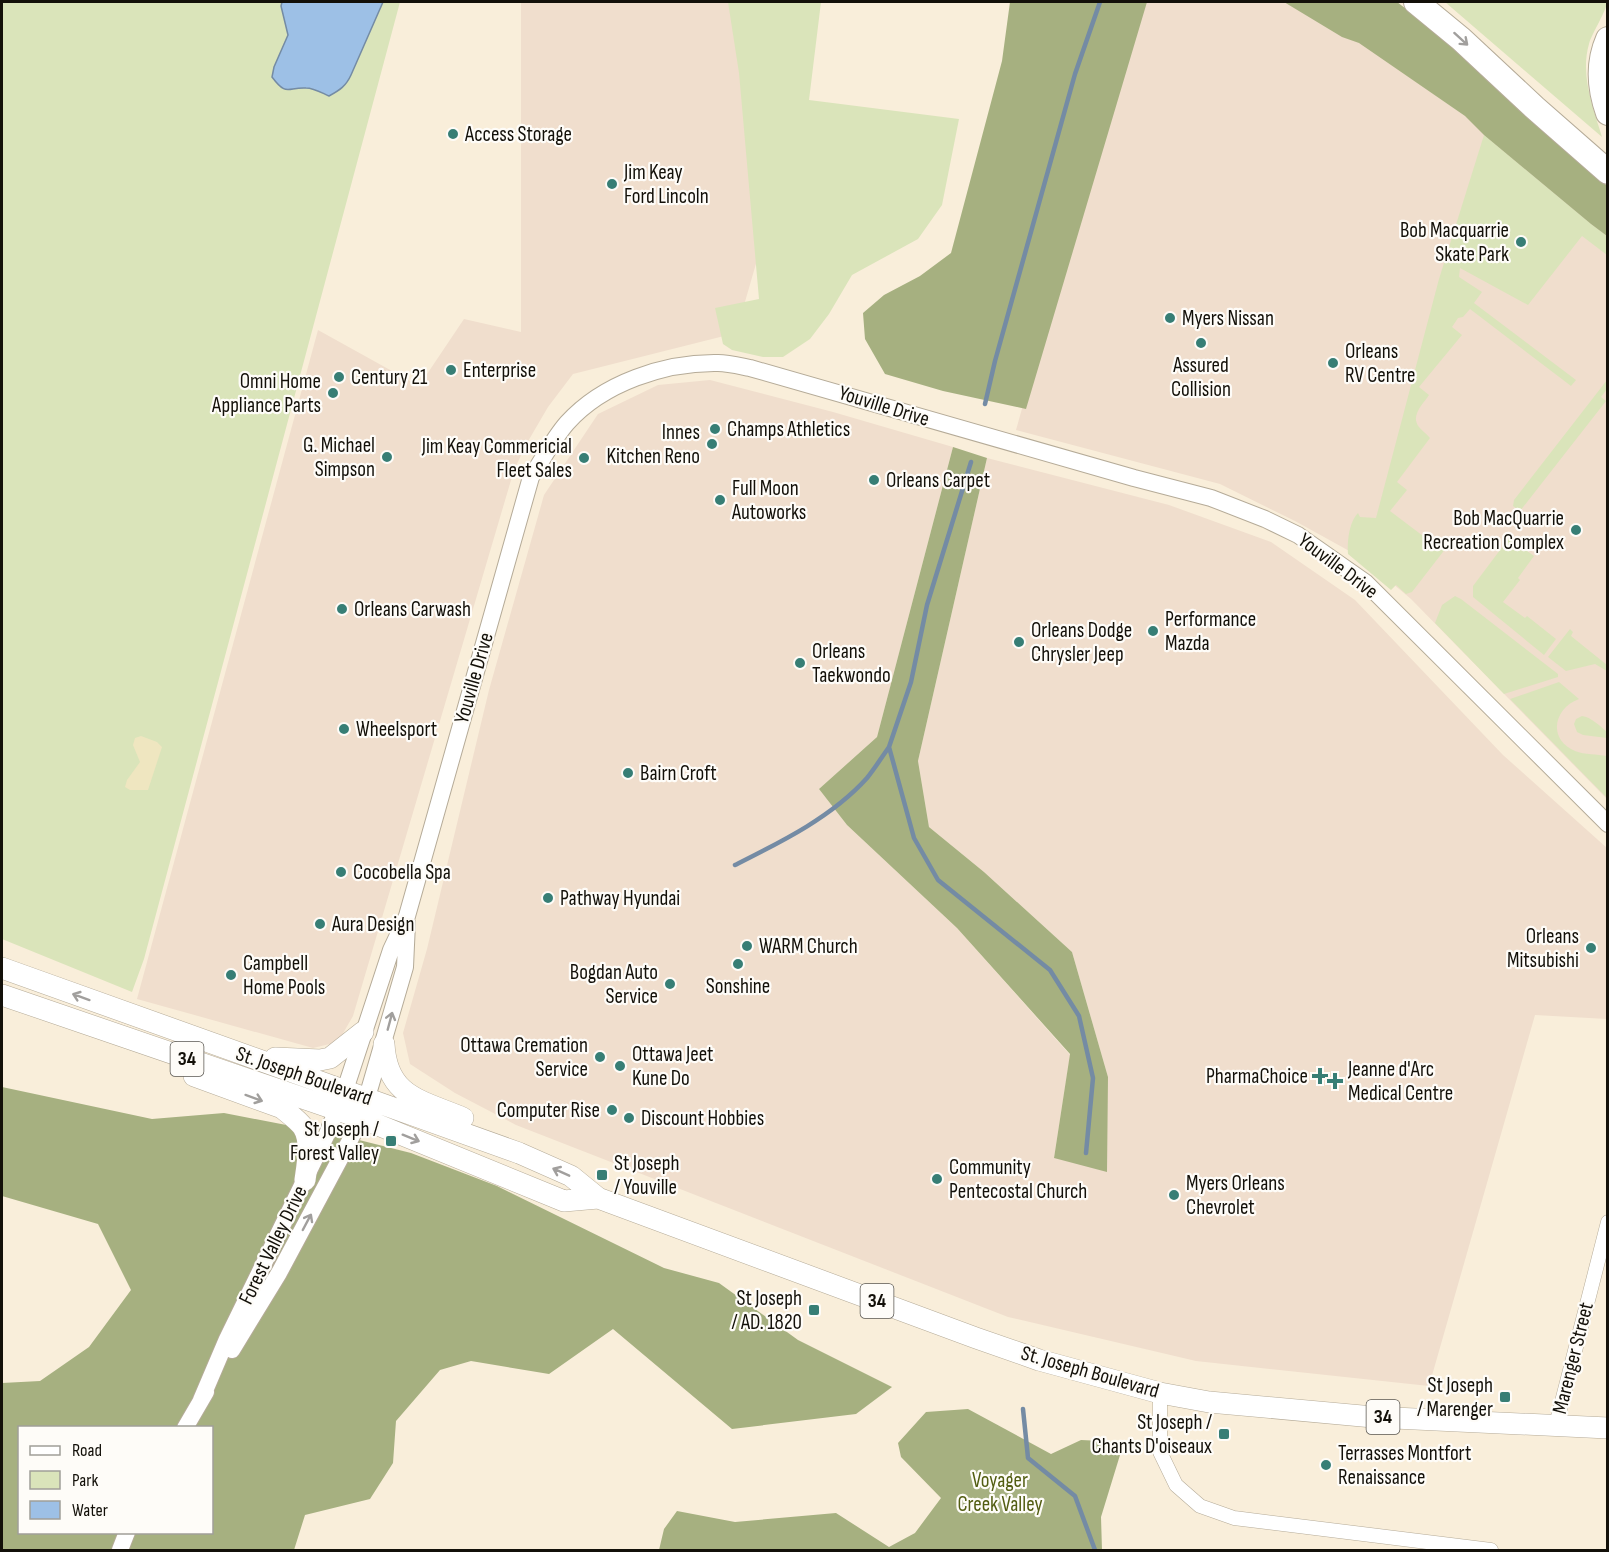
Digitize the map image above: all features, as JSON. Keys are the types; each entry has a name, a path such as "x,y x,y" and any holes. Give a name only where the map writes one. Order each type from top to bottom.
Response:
{"highway":[{"path":"1416,2 1461,39 1608,171"},
{"path":"1608,39 1601,53 1600,92 1608,113"},
{"path":"1565,134 1608,159"}],"main road":[{"name":"St. Joseph Boulevard","path":"2,968 519,1153 571,1176 598,1198 976,1338 1048,1362 1160,1393 1209,1402 1373,1417 1608,1428"},
{"name":"St. Joseph Boulevard","path":"2,995 361,1118 564,1201 598,1198"},
{"path":"2,1007 282,1108 303,1127 307,1149 305,1180"},
{"path":"250,1057 320,1060 330,1058 363,1032"},
{"path":"384,1044 385,1061 393,1081 406,1094 497,1133 519,1153"}],"street":[{"name":"Youville Drive","path":"345,1090 391,950 407,916 531,477 567,423 591,401 652,372 686,365 720,362 750,368 1085,465 1211,498 1266,519 1290,531 1365,582 1608,824"},
{"name":"Youville Drive","path":"361,1118 405,967 407,916"},
{"name":"Forest Valley Drive","path":"201,1400 227,1339 305,1180 345,1090"},
{"name":"Forest Valley Drive","path":"186,1426 279,1273 361,1118"},
{"name":"Marenger Street","path":"1556,1425 1608,1222"},
{"path":"1160,1393 1160,1452 1176,1485 1200,1506 1234,1518 1491,1551"},
{"path":"120,1551 127,1534"}],"shaded area":[{"path":"521,2 736,2 766,229 736,333 573,374 548,407 527,443 514,470 353,1016 338,1042 313,1048 137,999 318,330 419,386 464,319 521,332"},
{"path":"1136,2 1302,2 1607,215 1607,799 1411,599 1362,558 1295,521 1220,484 1016,430"},
{"path":"710,380 833,412 953,447 877,737 819,789 847,825 957,928 1070,1055 1054,1158 1108,1077 1072,952 984,872 929,827 918,761 987,458 1169,505 1271,542 1355,600 1503,755 1607,848 1607,1019 1535,1015 1429,1386 1196,1361 1008,1317 516,1125 455,1093 410,1064 403,1033 427,949 489,690 544,495 598,414 658,385"}],"green space":[{"path":"2,2 400,2 144,959 132,992 2,939"},
{"path":"728,2 821,2 809,100 959,119 942,205 918,239 852,275 829,314 810,339 783,357 763,357 732,350 723,344 715,308 759,299 739,73"},
{"path":"1010,2 1147,2 1026,409 943,391 885,374 865,339 863,313 884,295 920,276 951,253 1002,61"},
{"path":"1284,2 1397,2 1430,27 1607,186 1607,236 1484,135 1465,116 1359,43 1342,37"},
{"path":"1445,2 1607,2 1589,44 1586,67 1589,91 1602,137"},
{"path":"1484,135 1607,236 1607,255 1582,236 1528,305 1460,268 1459,277 1482,292 1474,303 1576,380 1571,386 1470,309 1463,317 1458,318 1452,327 1462,335 1419,387 1429,395 1418,410 1416,419 1420,428 1430,438 1397,482 1407,490 1390,511 1435,545 1442,537 1448,542 1446,548 1412,592 1406,594 1396,585 1391,590 1348,554 1349,532 1358,513 1360,517 1376,518 1439,279"},
{"path":"1607,380 1607,389 1601,397 1606,401 1520,511 1513,506 1514,500"},
{"path":"953,447 987,458 918,761 929,827 984,872 1072,952 1108,1077 1107,1172 1054,1158 1070,1054 957,928 847,825 819,789 877,737"},
{"path":"1507,536 1534,556 1518,578 1520,580 1503,602 1525,618 1527,616 1556,639 1544,655 1473,597 1473,586 1506,542"},
{"path":"1455,596 1558,674 1558,677 1504,694 1435,623 1442,605"},
{"path":"1570,629 1573,632 1571,636 1607,665 1607,671 1595,664 1566,671 1548,657"},
{"path":"1559,682 1579,699 1571,703 1559,716 1557,732 1566,746 1575,751 1607,756 1607,798 1510,699"},
{"path":"1582,716 1592,720 1607,732 1607,738 1577,732 1574,724 1576,719"},
{"path":"2,1087 152,1119 224,1113 343,1136 411,1153 497,1186 664,1268 719,1283 798,1340 892,1387 856,1414 732,1429 613,1329 549,1374 471,1361 440,1370 396,1421 393,1463 370,1499 305,1515 294,1550 2,1550 2,1383 40,1381 89,1347 131,1290 98,1224 2,1196"},
{"name":"Voyager Creek Valley","path":"968,1409 1051,1454 1081,1440 1124,1442 1101,1517 1102,1550 659,1550 664,1529 677,1511 735,1522 836,1513 889,1547 915,1533 941,1498 901,1457 898,1443 926,1412"}],"sand":[{"path":"141,736 157,742 162,747 148,790 130,790 125,787 127,780 140,762 133,745 135,738"}],"water":[{"path":"282,2 383,2 349,79 329,96 309,88 284,89 272,77 288,35"}],"waterway":[{"path":"985,404 1075,74 1100,2"},
{"path":"971,462 927,605 911,682 889,747 914,838 938,880 1050,970 1079,1016 1093,1078 1086,1153"},
{"path":"735,865 788,838 838,805 867,778 889,747"},
{"path":"1023,1409 1028,1458 1075,1496 1095,1550"}],"place":[{"name":"Access Storage","path":"453,134"},
{"name":"Jim Keay Ford Lincoln","path":"612,184"},
{"name":"Bob Macquarrie Skate Park","path":"1521,242"},
{"name":"Myers Nissan","path":"1170,318"},
{"name":"Assured Collision","path":"1201,343"},
{"name":"Orleans RV Centre","path":"1333,363"},
{"name":"Enterprise","path":"451,370"},
{"name":"Century 21","path":"339,377"},
{"name":"Omni Home Appliance Parts","path":"333,393"},
{"name":"Champs Athletics","path":"715,429"},
{"name":"Innes Kitchen Reno","path":"712,444"},
{"name":"G. Michael Simpson","path":"387,457"},
{"name":"Jim Keay Commericial Fleet Sales","path":"584,458"},
{"name":"Orleans Carpet","path":"874,480"},
{"name":"Full Moon Autoworks","path":"720,500"},
{"name":"Bob MacQuarrie Recreation Complex","path":"1576,530"},
{"name":"Orleans Carwash","path":"342,609"},
{"name":"Performance Mazda","path":"1153,631"},
{"name":"Orleans Dodge Chrysler Jeep","path":"1019,642"},
{"name":"Orleans Taekwondo","path":"800,663"},
{"name":"Wheelsport","path":"344,729"},
{"name":"Bairn Croft","path":"628,773"},
{"name":"Cocobella Spa","path":"341,872"},
{"name":"Pathway Hyundai","path":"548,898"},
{"name":"Aura Design","path":"320,924"},
{"name":"WARM Church","path":"747,946"},
{"name":"Orleans Mitsubishi","path":"1591,948"},
{"name":"Sonshine","path":"738,964"},
{"name":"Campbell Home Pools","path":"231,975"},
{"name":"Bogdan Auto Service","path":"670,984"},
{"name":"Ottawa Cremation Service","path":"600,1057"},
{"name":"Ottawa Jeet Kune Do","path":"620,1066"},
{"name":"PharmaChoice","path":"1320,1076"},
{"name":"Jeanne d'Arc Medical Centre","path":"1335,1081"},
{"name":"Computer Rise","path":"612,1110"},
{"name":"Discount Hobbies","path":"629,1118"},
{"name":"St Joseph / Forest Valley","path":"391,1141"},
{"name":"St Joseph / Youville","path":"602,1175"},
{"name":"Community Pentecostal Church","path":"937,1179"},
{"name":"Myers Orleans Chevrolet","path":"1174,1195"},
{"name":"St Joseph / AD. 1820","path":"814,1310"},
{"name":"St Joseph / Marenger","path":"1505,1397"},
{"name":"St Joseph / Chants D'oiseaux","path":"1224,1434"},
{"name":"Terrasses Montfort Renaissance","path":"1326,1465"}]}
